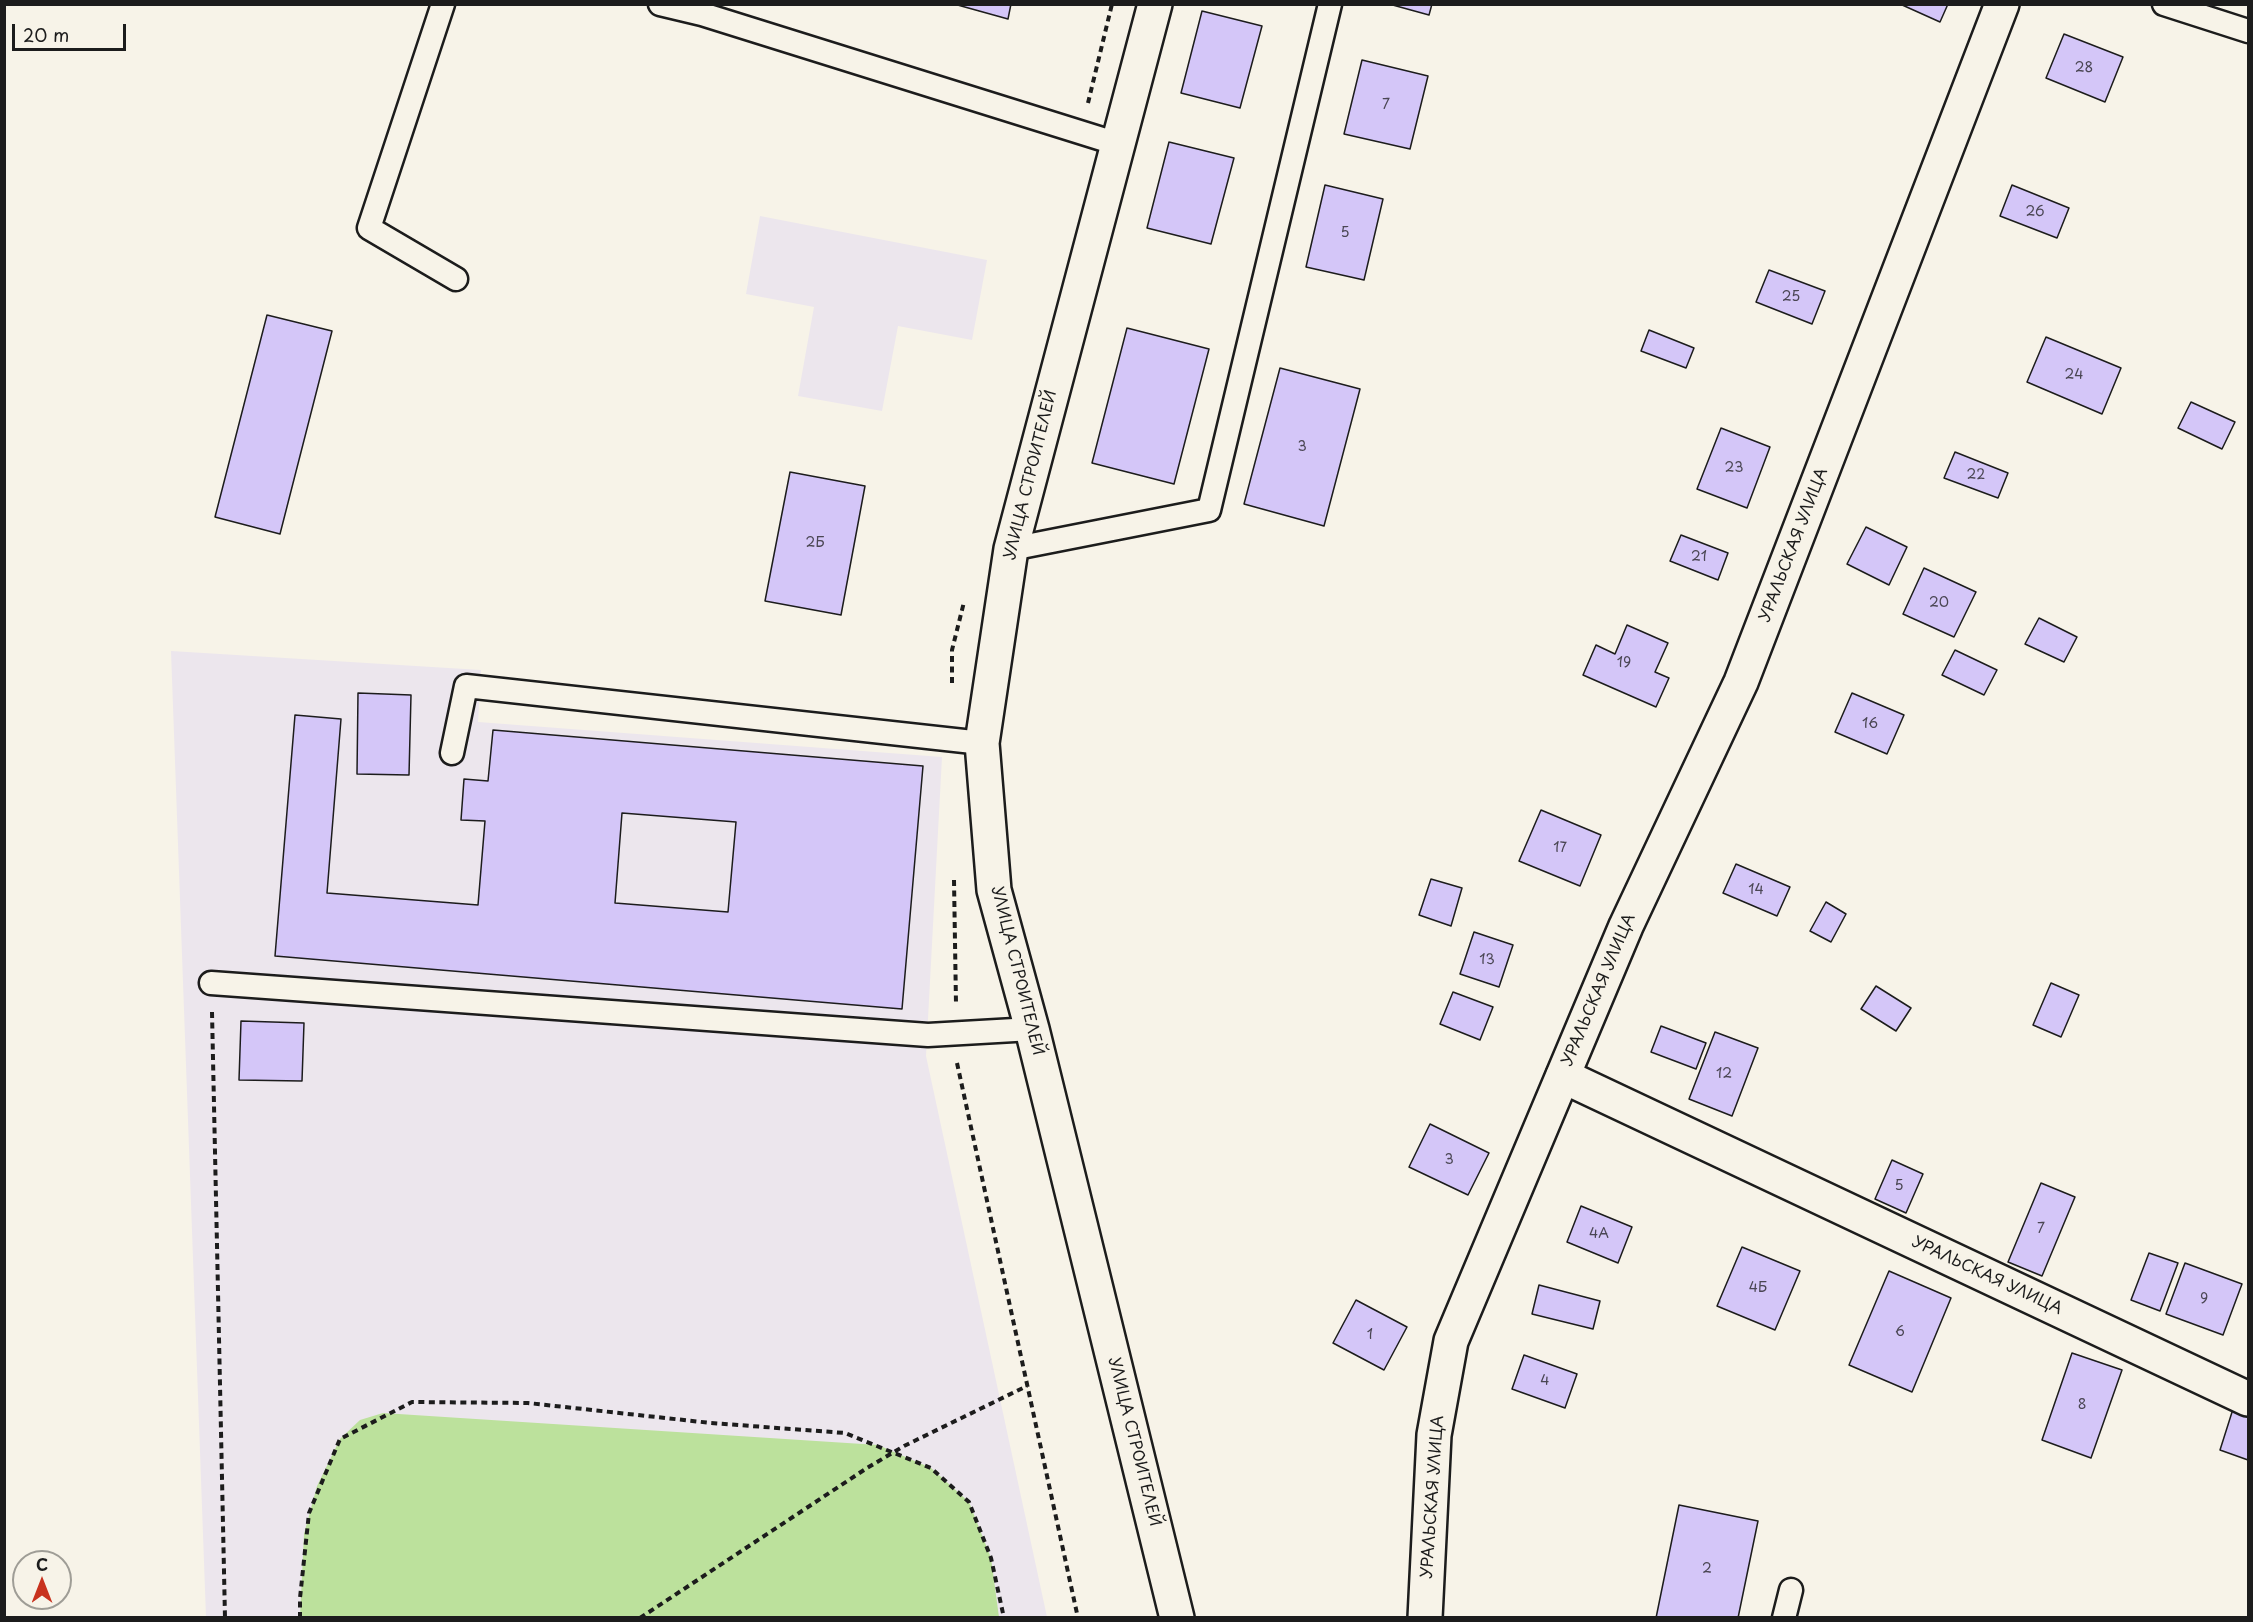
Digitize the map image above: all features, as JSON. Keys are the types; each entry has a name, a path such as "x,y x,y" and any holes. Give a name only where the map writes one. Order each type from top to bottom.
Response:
{"street":[{"name":"УЛИЦА СТРОИТЕЛЕЙ","path":"1155,4 1011,549 982,742 994,890 1032,1029 1177,1617"},
{"name":"УРАЛЬСКАЯ УЛИЦА","path":"1425,1617 1434,1435 1451,1341 1626,926 1741,682 2002,4"},
{"name":"УРАЛЬСКАЯ УЛИЦА","path":"1563,1076 2248,1399"}],"lane":[{"path":"443,4 369,228 456,279"},
{"path":"660,4 704,9 1118,144"},
{"path":"1011,549 1209,510 1330,4"},
{"path":"2164,4 2248,31"},
{"path":"452,753 466,686 982,742"},
{"path":"211,983 928,1035 1032,1029"},
{"path":"1784,1617 1791,1590"}],"path":[{"path":"211,983 225,1617"},
{"path":"640,1617 893,1453 1027,1386"},
{"path":"300,1617 309,1513 340,1439 412,1402 528,1403 711,1424 845,1433 931,1468 969,1502 991,1558 1004,1617"}],"shaded area":[{"path":"760,216 987,260 972,340 898,326 882,411 798,396 814,307 746,294"},
{"path":"171,651 481,670 478,722 942,757 926,1056 1047,1617 206,1617"}],"green space":[{"path":"383,1413 878,1445 931,1468 969,1502 991,1558 999,1617 300,1617 304,1534 317,1486 340,1439 360,1420"}],"building":[{"path":"954,4 1011,4 1008,19"},
{"path":"1389,4 1432,4 1429,15"},
{"path":"1900,4 1948,4 1940,22"},
{"path":"1202,11 1262,26 1240,108 1181,93"},
{"path":"2064,34 2123,57 2105,102 2046,78"},
{"path":"1362,60 1428,76 1410,149 1344,134"},
{"path":"1169,142 1234,158 1211,244 1147,228"},
{"path":"1325,185 1383,199 1364,280 1306,267"},
{"path":"2012,185 2069,208 2057,238 2000,216"},
{"path":"1769,270 1825,291 1812,324 1756,302"},
{"path":"267,315 332,331 280,534 215,517"},
{"path":"1127,328 1209,349 1174,484 1092,463"},
{"path":"1649,330 1694,348 1686,368 1641,351"},
{"path":"2046,337 2121,368 2102,414 2027,382"},
{"path":"1280,368 1360,389 1324,526 1244,504"},
{"path":"2191,402 2235,422 2222,449 2178,428"},
{"path":"1721,428 1770,447 1747,508 1697,489"},
{"path":"1955,452 2008,473 1998,498 1944,478"},
{"path":"790,472 865,486 841,615 765,601"},
{"path":"1866,527 1907,547 1889,585 1847,564"},
{"path":"1681,535 1728,553 1718,580 1670,561"},
{"path":"1924,568 1976,592 1954,637 1903,614"},
{"path":"2039,618 2077,637 2064,662 2025,644"},
{"path":"1627,625 1668,643 1655,672 1669,678 1656,707 1583,675 1596,645 1615,654"},
{"path":"1955,650 1997,670 1984,695 1942,675"},
{"path":"358,693 411,695 409,775 357,774"},
{"path":"1852,693 1904,715 1887,754 1835,732"},
{"path":"295,715 341,719 327,893 478,905 485,821 461,820 464,779 488,781 493,730 923,766 902,1009 275,956","holes":["622,813 736,822 728,912 615,903"]},
{"path":"1541,810 1601,835 1580,886 1519,861"},
{"path":"1736,864 1790,887 1777,916 1723,893"},
{"path":"1431,879 1462,888 1451,926 1419,915"},
{"path":"1826,902 1846,914 1831,942 1810,931"},
{"path":"1474,932 1513,945 1499,987 1460,974"},
{"path":"2051,983 2079,995 2061,1037 2033,1025"},
{"path":"1876,986 1911,1008 1896,1031 1861,1009"},
{"path":"1453,992 1493,1007 1480,1040 1440,1024"},
{"path":"241,1021 304,1023 302,1081 239,1080"},
{"path":"1661,1026 1706,1043 1696,1069 1651,1052"},
{"path":"1715,1032 1758,1048 1732,1116 1689,1099"},
{"path":"1430,1124 1489,1153 1468,1195 1409,1167"},
{"path":"1892,1160 1923,1174 1906,1213 1875,1199"},
{"path":"2041,1183 2075,1197 2042,1276 2008,1262"},
{"path":"1581,1206 1632,1227 1618,1263 1567,1242"},
{"path":"1742,1247 1800,1271 1775,1330 1717,1306"},
{"path":"2149,1253 2178,1263 2160,1311 2131,1300"},
{"path":"2185,1263 2242,1284 2223,1335 2166,1314"},
{"path":"1889,1271 1951,1298 1912,1392 1849,1365"},
{"path":"1539,1285 1600,1301 1593,1329 1532,1314"},
{"path":"1356,1300 1407,1327 1384,1370 1333,1343"},
{"path":"2072,1353 2122,1370 2091,1458 2042,1440"},
{"path":"1524,1355 1577,1374 1565,1408 1512,1389"},
{"path":"2233,1409 2248,1414 2248,1460 2220,1450"},
{"path":"1679,1505 1758,1521 1738,1618 1656,1618"}]}
